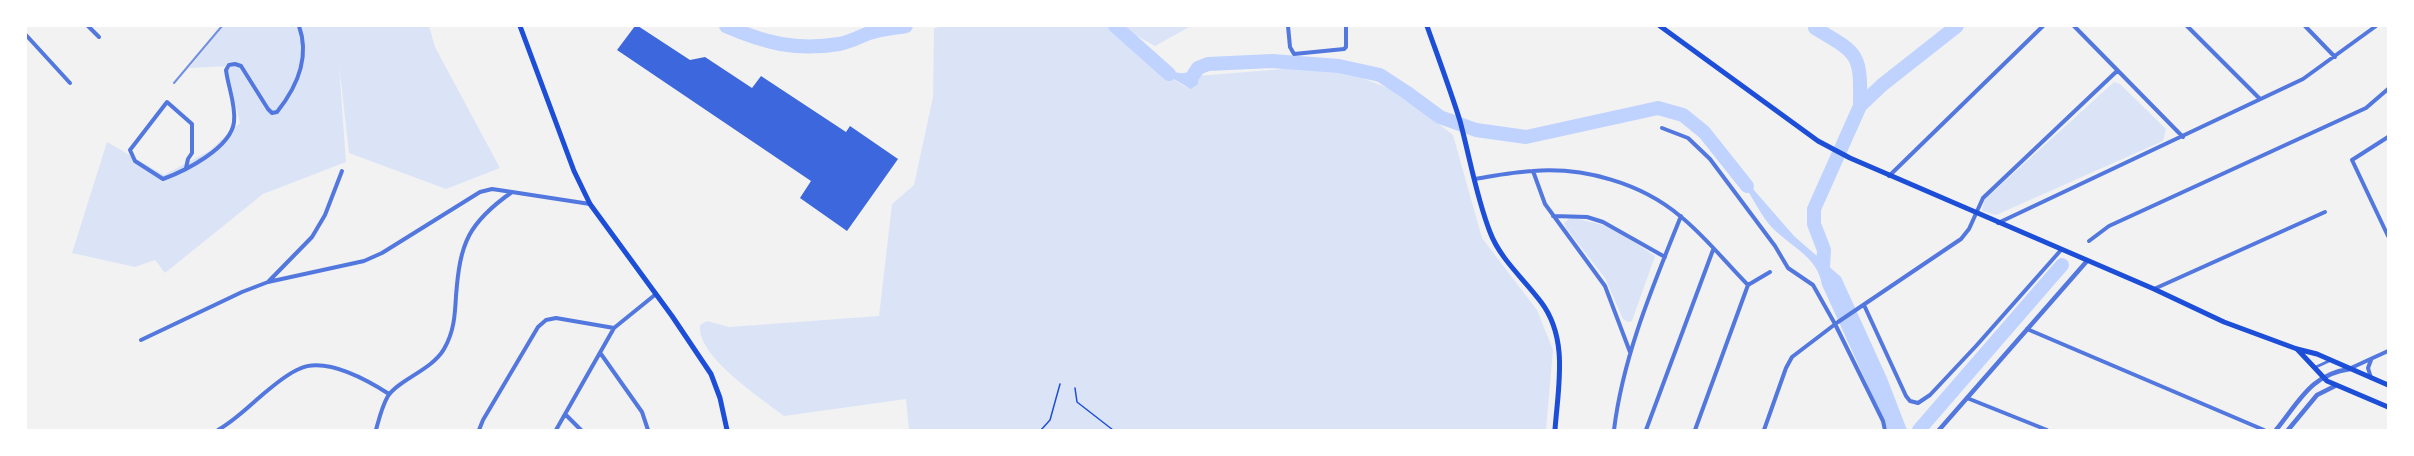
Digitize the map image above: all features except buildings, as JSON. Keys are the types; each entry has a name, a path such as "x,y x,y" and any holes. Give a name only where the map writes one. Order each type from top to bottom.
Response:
{"main road":[{"path":"520,26 574,171 590,204 711,374 720,398 727,430"},
{"path":"1427,26 1459,119 1473,179 1491,235 1498,249 1541,301 1554,325 1559,344 1560,361 1555,430"},
{"path":"1660,26 1809,135 1850,158 1889,177 2154,289 2224,322 2317,354 2388,385"},
{"path":"2297,349 2322,377 2335,386 2388,407"}],"street":[{"path":"88,26 99,38"},
{"path":"186,168 192,153 192,124 166,102 132,147 130,153 139,164 160,178 186,168 205,158 226,139 231,129 234,108 226,66 235,64 241,66 268,109 274,113 279,110 303,63 304,47 299,26"},
{"path":"1288,26 1290,47 1294,54 1344,49 1346,47 1346,26"},
{"path":"1889,177 2043,26"},
{"path":"2074,26 2183,137"},
{"path":"2187,26 2260,99"},
{"path":"2305,26 2335,57"},
{"path":"1998,223 2303,79 2376,26"},
{"path":"26,35 70,83"},
{"path":"1764,430 1789,362 1796,353 1961,239 1969,229 1986,195 2117,71"},
{"path":"2089,241 2109,226 2366,108 2388,89"},
{"path":"1662,128 1688,138 1710,159 1788,268 1813,285 1837,323 1883,421 1885,430"},
{"path":"2388,137 2354,157 2352,161 2388,236"},
{"path":"268,282 312,237 325,215 342,171"},
{"path":"1533,171 1539,193 1553,216 1601,279 1630,352"},
{"path":"1473,179 1533,171 1563,171 1620,182 1662,202 1681,216 1748,285"},
{"path":"141,340 268,282 364,261 382,253 480,192 492,189 590,204"},
{"path":"376,430 389,394 431,364 442,352 452,334 458,268 464,245 477,222 491,207 512,192"},
{"path":"2154,289 2325,212"},
{"path":"1553,216 1587,217 1603,222 1665,257"},
{"path":"1614,430 1630,352 1681,216"},
{"path":"1646,430 1713,250"},
{"path":"1864,305 1906,396 1915,403 1930,394 2061,250"},
{"path":"1939,430 2087,261"},
{"path":"1695,430 1748,285 1770,272"},
{"path":"556,430 614,328 656,294"},
{"path":"479,430 538,327 546,320 556,318 614,328"},
{"path":"2027,329 2264,430"},
{"path":"2276,430 2311,386 2322,377 2350,369 2388,351"},
{"path":"601,354 642,412 648,430"},
{"path":"2372,378 2368,368 2374,358"},
{"path":"2314,369 2330,360"},
{"path":"218,430 233,422 283,378 301,367 313,366 342,370 362,377 389,394"},
{"path":"2288,430 2318,395 2335,386"},
{"path":"1966,398 2047,430"},
{"path":"565,414 581,430"}],"path":[{"path":"1041,430 1050,420 1060,384"},
{"path":"1074,388 1077,402 1113,430"}],"shaded area":[{"path":"223,26 429,26 435,47 500,168 446,189 349,153 339,64 346,162 263,194 165,273 155,260 135,267 72,253 107,142 164,175 209,151 240,123 227,71 233,66 189,68"},
{"path":"947,26 1111,26 1158,70 1186,87 1197,76 1295,68 1350,73 1400,93 1453,135 1482,238 1537,310 1553,350 1546,430 909,430 906,399 784,416 719,363 708,350 700,325 707,321 729,327 879,316 892,204 914,185 933,97 934,28"},
{"path":"1119,26 1191,26 1155,46"},
{"path":"2114,82 2120,84 2166,129 2163,141 1996,215 1982,211 1984,200"},
{"path":"1571,217 1611,227 1655,256 1632,321 1628,322 1623,319 1605,278 1566,228 1564,223"}],"water":[{"path":"1157,63 1177,73 1186,73 1200,64 1208,64 1199,70 1198,84 1191,89 1158,70"},
{"path":"1736,172 1794,236 1841,277 1887,378 1907,430 1888,430 1814,266 1768,223"}],"waterway":[{"path":"726,26 768,41 809,47 839,44 874,32 906,26"},
{"path":"1115,26 1169,74"},
{"path":"1823,266 1824,250 1814,224 1814,209 1860,106 1882,85 1957,26"},
{"path":"1815,28 1841,44 1854,57 1860,75 1860,106"},
{"path":"1194,74 1198,68 1208,64 1272,61 1339,66 1380,75 1440,117 1476,130 1526,137 1658,108 1683,115 1704,132 1747,186"},
{"path":"1919,430 2062,265"}],"railway":[{"path":"174,83 222,26"}]}
